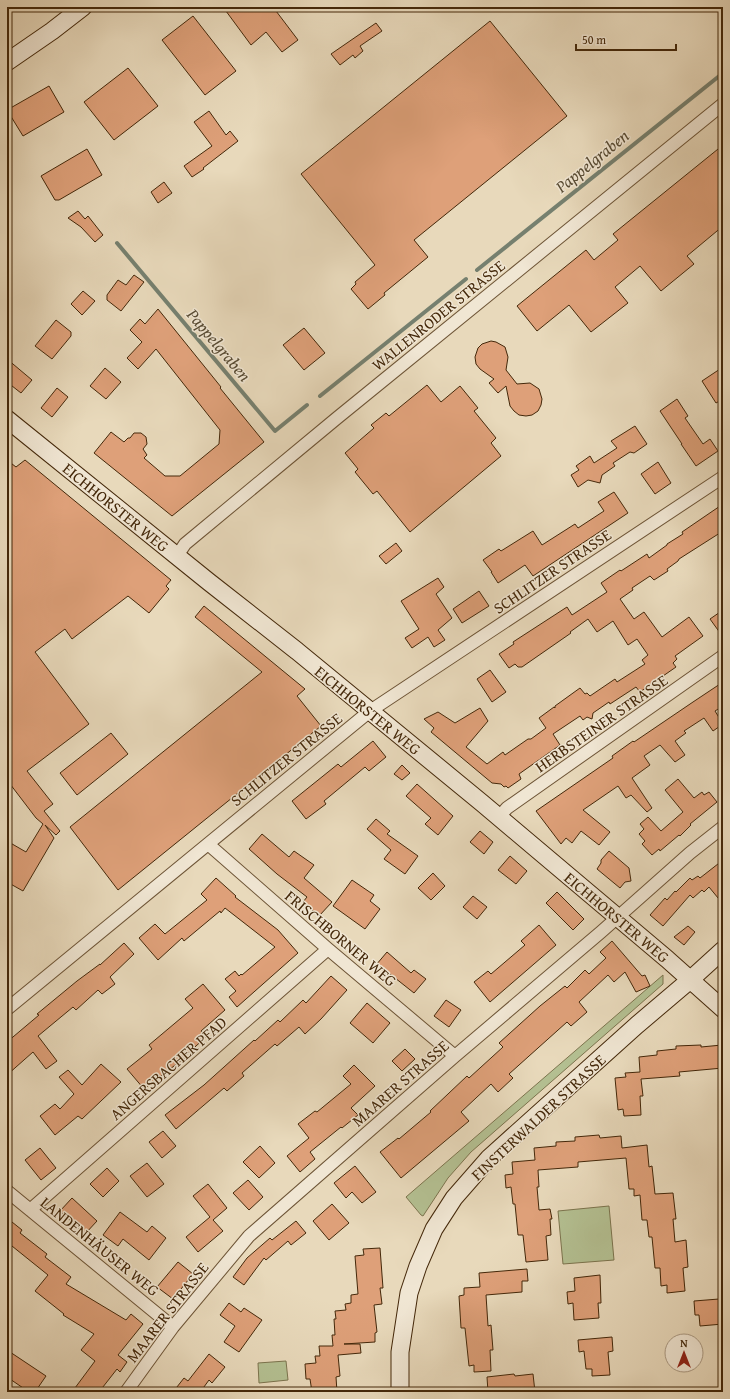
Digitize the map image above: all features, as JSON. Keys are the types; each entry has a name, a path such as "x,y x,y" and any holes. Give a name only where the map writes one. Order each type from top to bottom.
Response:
{"main road":[{"path":"7,62 52,31 83,7"},
{"name":"EICHHORSTER WEG","path":"7,419 370,711 499,817 618,917 723,1009"},
{"name":"FINSTERWALDER STRASSE","path":"400,1392 400,1352 409,1293 418,1266 434,1230 454,1198 489,1158 637,1024 690,980 723,950"}],"street":[{"name":"WALLENRODER STRASSE","path":"177,556 185,544 723,104"},
{"name":"SCHLITZER STRASSE","path":"7,1009 370,711 723,477"},
{"name":"HERBSTEINER STRASSE","path":"499,817 507,808 723,656"},
{"name":"MAARER STRASSE","path":"126,1392 174,1327 249,1236 690,853 723,827"},
{"name":"FRISCHBORNER WEG","path":"208,844 328,949 456,1056"},
{"name":"ANGERSBACHER PFAD","path":"30,1210 328,949"},
{"name":"LANDENHÄUSER WEG","path":"7,1191 174,1327"}],"green space":[{"path":"663,975 663,984 471,1152 448,1178 423,1216 421,1215 406,1197"},
{"path":"609,1206 614,1260 563,1264 558,1211"},
{"path":"286,1361 288,1380 259,1383 258,1363"}],"building":[{"path":"223,7 273,7 298,40 282,52 266,32 251,45"},
{"path":"193,16 236,71 205,95 162,40"},
{"path":"490,21 567,116 414,240 428,257 384,293 385,295 368,309 351,289 356,284 355,282 375,265 301,174"},
{"path":"376,23 382,31 360,46 363,51 355,58 353,55 340,65 331,54"},
{"path":"128,68 158,106 114,140 84,102"},
{"path":"49,86 64,112 23,136 7,110"},
{"path":"209,111 226,135 230,131 238,141 192,177 184,166 212,146 194,122"},
{"path":"723,145 723,226 687,256 694,264 661,291 640,266 615,287 628,303 591,332 569,305 537,331 517,306 586,250 594,260 618,240 613,234"},
{"path":"87,149 102,175 59,200 55,200 41,176"},
{"path":"164,182 172,193 158,203 151,192"},
{"path":"78,211 85,219 88,216 103,235 95,242 81,227 68,218"},
{"path":"134,275 144,282 121,311 107,300 107,295 118,280 126,285"},
{"path":"83,291 95,301 82,315 71,304"},
{"path":"158,309 264,442 172,516 94,453 111,432 124,442 134,433 141,433 146,437 147,444 143,449 147,455 144,458 165,476 180,476 219,444 220,430 156,349 138,369 127,358 142,342 130,330 140,319 145,324"},
{"path":"56,320 71,332 71,336 52,359 35,346"},
{"path":"304,328 325,353 304,370 283,345"},
{"path":"491,341 505,347 508,357 506,370 517,384 530,383 539,389 542,399 541,405 538,411 532,415 519,415 514,411 510,406 506,386 498,393 489,383 494,379 480,369 476,364 475,357 478,348 482,344"},
{"path":"7,359 32,380 21,393 7,382"},
{"path":"723,367 723,399 716,403 702,381"},
{"path":"105,368 121,382 106,399 90,386"},
{"path":"427,385 441,402 460,386 478,408 474,411 496,438 491,443 501,456 410,532 377,491 373,494 355,472 358,469 345,453 374,428 371,425 386,413 389,416"},
{"path":"57,388 68,397 52,417 41,408"},
{"path":"677,399 688,416 685,418 703,444 710,439 718,451 696,466 660,411"},
{"path":"635,426 647,444 634,453 630,452 613,463 615,466 602,475 600,483 588,480 578,487 571,475 579,470 576,466 590,456 594,463 617,448 611,441"},
{"path":"7,460 16,467 25,460 171,580 166,586 169,589 149,613 128,596 72,639 65,629 35,652 89,724 27,771 53,804 44,811 60,831 56,835 45,825 54,838 23,891 7,882 7,841 26,852 43,824 36,818 7,780"},
{"path":"658,462 671,483 655,494 641,474"},
{"path":"614,492 628,513 533,576 525,565 498,583 483,560 499,549 501,551 533,531 542,545 575,524 578,528 604,511 598,502"},
{"path":"723,504 723,531 679,559 667,569 668,571 654,580 650,576 632,588 633,590 620,599 634,619 644,612 662,637 689,617 703,636 675,656 677,659 673,663 676,667 640,692 636,687 610,704 609,702 593,713 592,719 587,717 583,720 580,716 553,734 560,745 519,774 521,779 508,788 501,784 492,783 431,732 434,728 424,719 438,712 455,723 480,708 488,721 466,747 487,764 503,752 505,755 546,728 539,718 554,707 555,708 555,706 580,688 585,694 587,693 590,696 615,679 617,682 645,664 642,660 648,655 637,639 628,645 613,621 597,632 588,619 570,632 571,633 522,667 518,667 515,664 509,668 499,654 514,644 513,642 567,607 572,615 607,592 601,583 647,554 649,558 683,534 682,532"},
{"path":"396,543 402,551 386,564 379,556"},
{"path":"438,578 444,587 436,594 452,618 438,630 445,640 434,647 428,637 412,648 405,638 419,629 401,601"},
{"path":"479,591 489,606 462,623 453,609"},
{"path":"204,606 305,689 297,696 321,726 118,890 70,827 262,672 195,617"},
{"path":"723,610 723,637 710,619"},
{"path":"490,670 506,692 492,702 477,679"},
{"path":"723,682 723,706 715,711 723,724 713,731 704,718 684,731 686,733 675,741 685,755 675,762 660,745 644,756 650,765 632,778 652,808 647,812 631,795 626,798 618,786 583,810 610,832 599,845 581,831 572,843 566,838 561,844 536,811 613,758 612,756 633,741 634,742"},
{"path":"111,733 128,754 77,795 60,773"},
{"path":"373,741 386,757 369,771 365,767 324,801 326,804 306,819 292,801 338,764 341,767"},
{"path":"402,765 410,773 402,780 394,774"},
{"path":"678,779 694,798 702,792 704,795 709,792 717,802 690,824 691,825 680,836 679,835 660,851 659,849 652,855 642,844 645,841 639,834 644,829 640,824 648,817 661,831 683,812 665,790"},
{"path":"417,784 453,816 438,835 425,824 431,818 406,796"},
{"path":"376,819 390,831 387,834 418,856 405,874 384,859 391,850 367,829"},
{"path":"480,831 493,842 484,854 470,842"},
{"path":"262,834 289,857 294,851 314,865 304,878 332,902 319,916 303,902 307,897 277,874 249,849"},
{"path":"609,851 629,868 631,881 625,882 620,888 597,869 601,863 601,860"},
{"path":"510,856 527,871 516,884 498,870"},
{"path":"723,860 723,904 709,887 704,892 702,890 693,898 690,895 663,926 650,915 665,898 667,900 690,878 692,880 698,876 700,878"},
{"path":"433,873 445,886 431,900 418,888"},
{"path":"216,878 236,896 235,897 278,930 298,953 237,1007 229,997 236,991 225,979 235,971 239,976 241,974 242,975 275,947 225,908 221,913 220,911 184,941 182,938 158,960 139,938 155,924 165,934 207,900 201,894"},
{"path":"352,880 374,895 370,901 380,909 365,929 333,906"},
{"path":"557,892 584,919 573,930 546,903"},
{"path":"473,896 487,907 477,919 463,907"},
{"path":"539,925 556,945 490,1002 474,982 488,971 491,974 525,945 521,941"},
{"path":"688,926 695,932 684,945 674,937"},
{"path":"612,941 642,976 645,975 650,986 636,992 625,972 614,982 608,975 579,1002 587,1012 571,1026 567,1022 509,1074 513,1078 498,1092 491,1084 461,1112 469,1121 401,1178 380,1152 398,1138 399,1139 431,1112 430,1111 467,1076 469,1078 503,1047 499,1043 540,1006 565,986 567,988 585,970 589,974 606,958 600,952"},
{"path":"124,943 134,954 110,977 115,984 102,994 98,990 76,1010 73,1007 38,1036 57,1061 46,1069 33,1052 7,1075 7,1042 39,1015 37,1014 77,981 100,965"},
{"path":"387,952 411,973 414,970 426,979 414,993 376,965"},
{"path":"331,976 347,990 321,1019 305,1034 299,1027 277,1046 275,1044 242,1073 244,1076 227,1091 224,1088 176,1129 165,1115 204,1085 278,1020 280,1022 303,1000 306,1003"},
{"path":"203,984 225,1010 201,1031 206,1037 186,1055 187,1056 144,1089 127,1069 152,1049 149,1045 193,1008 185,999"},
{"path":"446,1000 461,1010 449,1027 434,1016"},
{"path":"367,1003 390,1023 373,1043 350,1023"},
{"path":"701,1045 701,1047 722,1045 723,1068 679,1072 680,1076 641,1079 643,1096 640,1096 641,1115 624,1116 623,1109 618,1110 615,1078 626,1077 625,1073 640,1072 639,1057 657,1055 657,1051 676,1049 676,1046"},
{"path":"405,1049 415,1059 402,1071 392,1061"},
{"path":"101,1064 121,1082 82,1119 78,1116 55,1135 40,1116 55,1104 60,1109 74,1094 59,1077 68,1070 82,1085"},
{"path":"354,1065 375,1086 351,1108 358,1115 310,1152 315,1159 300,1172 287,1156 309,1138 298,1124 315,1111 317,1112 351,1084 343,1076"},
{"path":"163,1131 176,1146 162,1158 149,1142"},
{"path":"599,1135 600,1138 621,1136 622,1148 647,1145 649,1167 652,1166 655,1194 673,1193 676,1219 673,1219 675,1242 686,1240 688,1267 683,1268 685,1291 667,1293 667,1285 661,1286 660,1268 655,1268 652,1237 649,1237 647,1220 642,1220 640,1195 634,1196 634,1189 629,1189 626,1158 578,1162 578,1167 538,1170 539,1187 537,1187 539,1210 550,1209 552,1219 550,1219 551,1235 546,1236 548,1260 526,1262 523,1235 518,1235 515,1204 513,1204 511,1187 506,1188 505,1175 513,1174 512,1162 535,1160 534,1148 556,1146 556,1142 575,1141 575,1137"},
{"path":"260,1146 275,1163 259,1178 243,1162"},
{"path":"40,1148 56,1168 41,1180 25,1160"},
{"path":"147,1163 164,1184 147,1197 130,1176"},
{"path":"355,1166 376,1192 362,1203 352,1192 346,1198 334,1183"},
{"path":"107,1168 119,1181 103,1197 90,1184"},
{"path":"248,1180 263,1197 249,1210 233,1193"},
{"path":"208,1184 227,1208 213,1220 223,1231 198,1252 186,1237 210,1217 193,1196"},
{"path":"72,1198 97,1221 85,1234 60,1211"},
{"path":"332,1204 349,1223 329,1240 313,1221"},
{"path":"120,1212 147,1232 152,1226 166,1238 149,1260 123,1239 118,1246 103,1235"},
{"path":"7,1218 22,1230 20,1233 47,1254 45,1257 71,1277 66,1284 126,1320 131,1314 143,1324 118,1355 127,1362 120,1372 117,1369 99,1392 72,1392 95,1361 81,1350 94,1334 63,1315 64,1314 35,1291 48,1275 7,1242"},
{"path":"296,1221 306,1233 291,1245 288,1241 266,1260 264,1258 244,1285 233,1277 247,1258 270,1238 272,1240"},
{"path":"380,1248 383,1288 380,1288 382,1304 374,1305 377,1332 375,1333 375,1342 344,1344 360,1344 361,1353 338,1355 340,1376 336,1377 337,1392 312,1392 310,1379 306,1379 305,1364 316,1363 315,1356 320,1356 319,1346 333,1346 332,1335 335,1335 335,1311 346,1310 345,1304 351,1303 351,1295 358,1294 355,1256 364,1255 363,1249"},
{"path":"178,1262 193,1274 173,1299 157,1287"},
{"path":"527,1269 528,1281 522,1281 522,1292 486,1295 488,1326 491,1325 493,1350 490,1350 491,1371 474,1372 474,1365 469,1366 465,1328 461,1328 459,1296 464,1295 464,1288 480,1287 479,1273"},
{"path":"600,1275 601,1303 598,1303 599,1318 574,1320 573,1303 568,1304 567,1292 575,1291 574,1278"},
{"path":"719,1299 719,1302 723,1301 723,1324 700,1326 699,1315 695,1315 694,1301"},
{"path":"229,1303 241,1312 244,1308 262,1320 239,1352 224,1342 235,1326 220,1315"},
{"path":"612,1337 613,1351 608,1352 610,1375 592,1376 592,1369 586,1369 584,1351 579,1352 578,1340"},
{"path":"7,1350 46,1376 35,1392 29,1392 7,1377"},
{"path":"209,1354 225,1367 212,1383 209,1380 201,1391 203,1392 173,1392 184,1378 188,1381"},
{"path":"514,1374 515,1376 533,1374 535,1392 488,1392 487,1377"}],"waterway":[{"name":"Pappelgraben","path":"477,270 723,73"},
{"name":"Pappelgraben","path":"117,243 275,431 307,405"},
{"name":"Pappelgraben","path":"320,396 466,279"}]}
